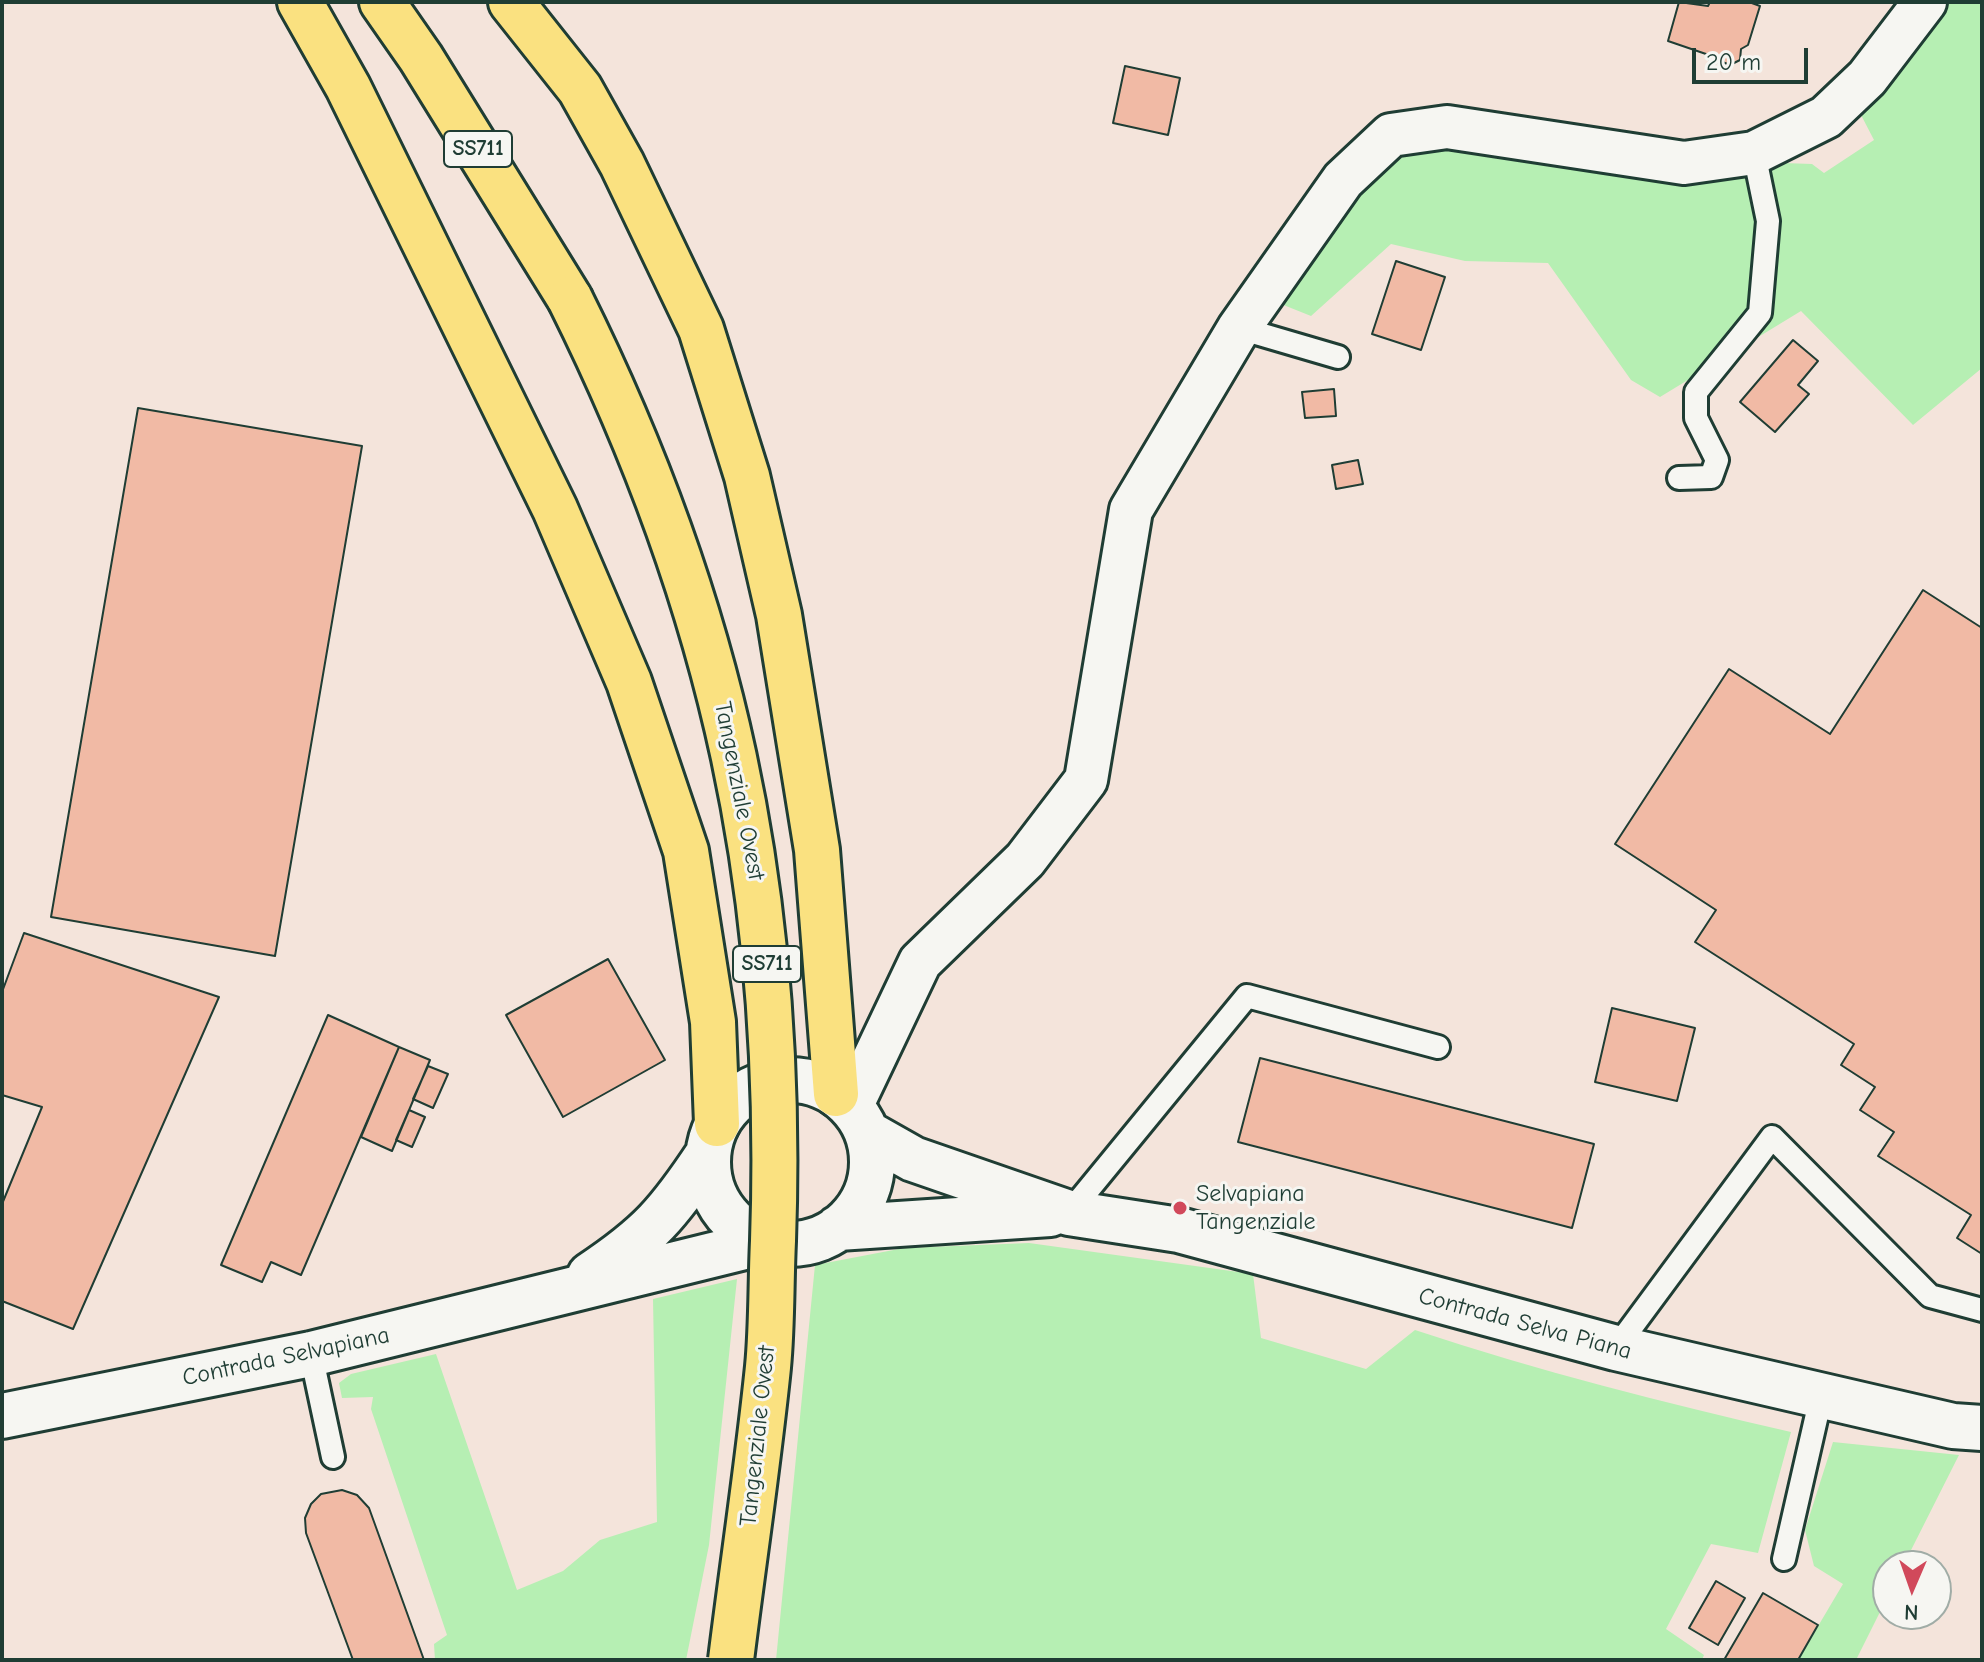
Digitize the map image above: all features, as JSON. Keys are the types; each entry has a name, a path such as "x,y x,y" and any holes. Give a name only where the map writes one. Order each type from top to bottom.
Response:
{"main road":[{"path":"300,2 348,87 555,509 629,682 686,851 713,1022 713,1192 723,1209 735,1223 769,1241 805,1242 838,1228 1069,1213"},
{"name":"Tangenziale Ovest","path":"382,2 421,58 570,299 647,466 691,587 728,720 750,828 766,942 776,1146 768,1364 731,1660"},
{"path":"511,2 580,89 622,164 701,329 747,476 779,615 817,850 851,1111 872,1150 869,1185 862,1202 838,1228"},
{"path":"713,1139 730,1105 748,1091 770,1083 792,1080 815,1083 913,1159 1069,1213"},
{"name":"Contrada Selvapiana","path":"568,1290 638,1243 675,1205 713,1139"},
{"name":"Contrada Selva Piana","path":"1069,1213 1179,1230 1616,1348 1953,1426 1982,1428"},
{"name":"Contrada Selvapiana","path":"2,1416 311,1354 769,1241"}],"street":[{"path":"851,1111 920,962 1025,860 1086,780 1131,510 1239,328 1343,180 1391,135 1447,127 1684,163 1754,153 1826,117 1867,78 1925,2"}],"lane":[{"path":"1679,478 1711,477 1717,460 1696,418 1696,392 1760,313 1768,221 1754,153"},
{"path":"1239,328 1338,357"},
{"path":"1069,1213 1247,996 1438,1047"},
{"path":"1616,1348 1772,1137 1930,1296 1982,1310"},
{"path":"311,1354 333,1457"},
{"path":"1784,1559 1821,1397"}],"green space":[{"path":"1944,2 1982,2 1982,368 1913,425 1801,311 1660,397 1631,380 1548,263 1465,261 1391,244 1311,316 1276,302 1334,224 1397,155 1444,151 1812,164 1824,173 1874,140 1860,113"},
{"path":"1029,1243 1253,1274 1261,1338 1366,1369 1415,1330 1602,1386 1791,1432 1758,1553 1711,1544 1666,1629 1704,1655 1702,1660 776,1660 815,1265 904,1248"},
{"path":"737,1279 709,1545 686,1660 435,1660 434,1644 447,1635 371,1409 373,1397 342,1398 339,1383 351,1374 436,1354 517,1590 563,1571 600,1540 657,1522 653,1299"},
{"path":"1833,1442 1959,1455 1911,1550 1872,1550 1872,1628 1856,1660 1798,1660 1843,1584 1814,1566 1805,1530"}],"building":[{"path":"1679,2 1708,6 1710,2 1749,2 1760,6 1748,45 1741,49 1740,60 1730,65 1720,61 1712,65 1706,54 1668,41"},
{"path":"1125,66 1180,78 1168,135 1113,123"},
{"path":"1396,261 1445,277 1421,350 1372,334"},
{"path":"1793,340 1818,361 1798,385 1809,394 1775,432 1740,402"},
{"path":"1334,389 1336,416 1305,418 1302,392"},
{"path":"138,408 362,446 275,956 51,917"},
{"path":"1358,460 1363,484 1336,489 1332,465"},
{"path":"1923,590 1982,628 1982,1254 1957,1238 1971,1215 1878,1156 1894,1132 1860,1110 1875,1087 1841,1065 1854,1044 1695,942 1716,910 1615,844 1729,669 1830,734"},
{"path":"24,933 219,997 73,1329 2,1301 2,1204 42,1107 2,1095 2,992"},
{"path":"608,959 665,1060 563,1117 506,1015"},
{"path":"1612,1008 1695,1028 1677,1101 1595,1082"},
{"path":"328,1015 399,1047 301,1275 271,1262 262,1282 221,1265"},
{"path":"399,1047 430,1060 392,1151 361,1137"},
{"path":"1260,1058 1594,1144 1572,1228 1238,1142"},
{"path":"428,1066 448,1074 433,1108 413,1099"},
{"path":"409,1110 425,1117 412,1147 396,1140"},
{"path":"342,1490 357,1495 369,1508 424,1660 353,1660 306,1533 305,1518 311,1504 321,1494"},
{"path":"1716,1581 1745,1598 1718,1645 1689,1628"},
{"path":"1763,1593 1818,1625 1798,1660 1724,1660"}],"place":[{"name":"Selvapiana Tangenziale","path":"1180,1208"}]}
